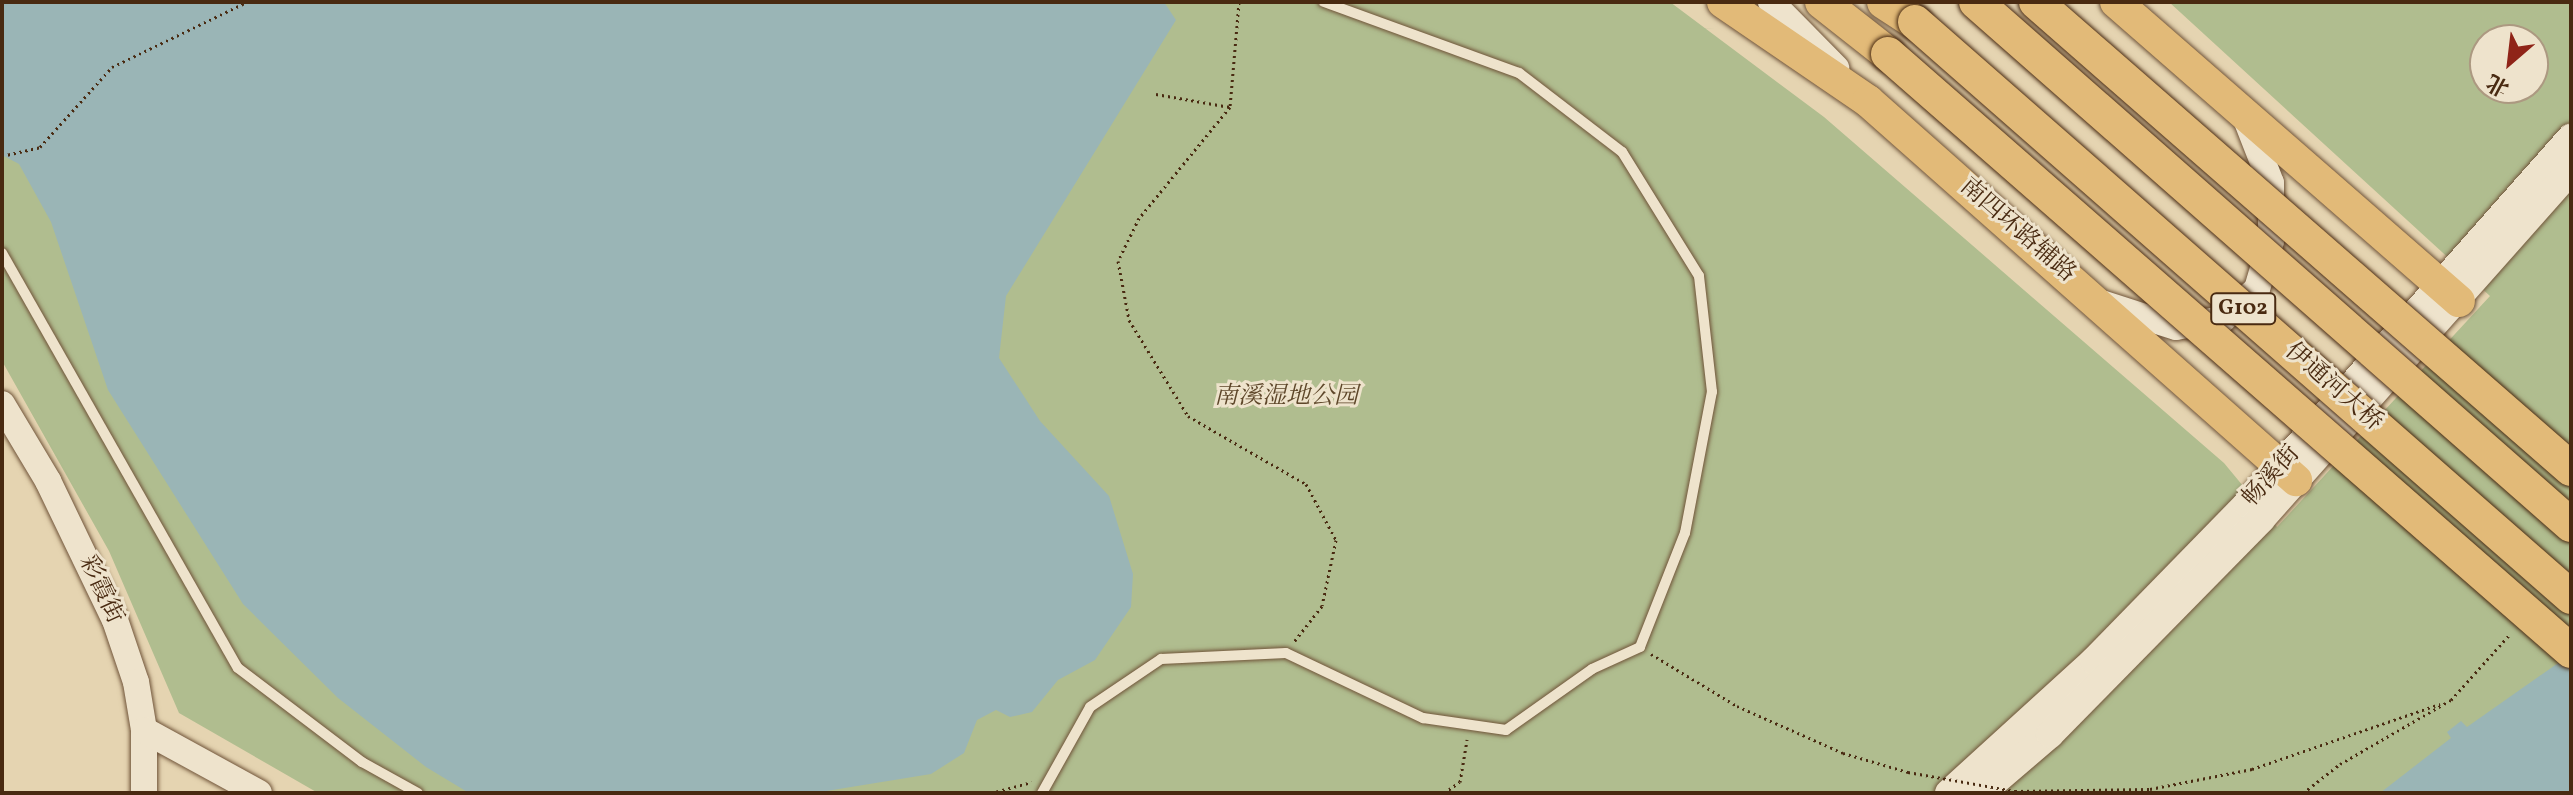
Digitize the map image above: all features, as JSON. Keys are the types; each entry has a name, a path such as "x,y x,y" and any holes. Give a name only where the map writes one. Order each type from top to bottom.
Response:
{"highway":[{"path":"1822,2 1888,54 2571,651"},
{"name":"伊通河大桥","path":"1884,2 1904,12 2571,597"},
{"name":"G102","path":"1976,2 2571,525"},
{"path":"2036,2 2571,469"}],"main road":[{"name":"南四环路辅路","path":"1723,2 1868,101 2289,473"},
{"path":"2116,2 2450,294"},
{"name":"畅溪街","path":"2450,294 2571,138"},
{"name":"畅溪街","path":"1981,793 2060,724 2450,294 2571,170"},
{"name":"畅溪街","path":"1949,793 2094,661 2289,473"}],"street":[{"path":"1771,2 1868,101"},
{"path":"2098,302 2176,327 2223,319 2257,289 2271,241 2271,183 2244,113"},
{"name":"彩霞街","path":"2,404 48,481 115,620 136,682 144,730 144,793"},
{"path":"144,730 259,793"}],"lane":[{"path":"1042,793 1090,707 1161,659 1286,653 1423,718 1506,730 1592,669 1640,647 1685,533 1712,392 1699,276 1622,152 1519,73 1324,2"},
{"path":"2,253 238,668 362,762 418,793"}],"path":[{"path":"2,156 40,147 112,67 247,2"},
{"path":"1239,2 1230,107 1139,218 1118,261 1129,320 1188,416 1306,484 1336,540 1322,606 1286,653"},
{"path":"1156,94 1230,107"},
{"path":"2303,793 2340,764 2451,700 2511,633"},
{"path":"1640,647 1737,706 1843,753 1908,772 2015,791 2150,789 2252,769 2451,700"},
{"path":"1444,793 1460,782 1470,725"},
{"path":"991,793 1051,777"}],"green space":[{"name":"南溪湿地公园","path":"2,2 1670,2 1824,117 2224,463 2277,527 2490,296 2169,2 2571,2 2571,793 318,793 179,713 109,551 2,361"}],"water":[{"path":"2,2 1164,2 1176,20 1006,296 999,358 1040,421 1109,496 1133,574 1131,607 1095,660 1058,680 1032,712 1010,717 996,710 977,720 964,753 931,774 814,793 469,793 426,767 338,698 243,604 108,390 51,222 19,164 2,155"},
{"path":"2571,654 2571,793 2380,793 2451,738 2447,732 2461,721 2467,727"}]}
